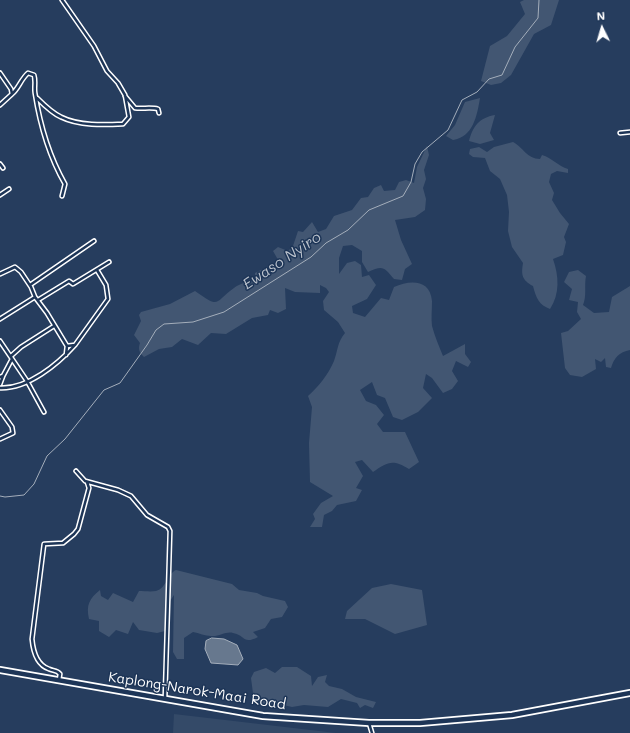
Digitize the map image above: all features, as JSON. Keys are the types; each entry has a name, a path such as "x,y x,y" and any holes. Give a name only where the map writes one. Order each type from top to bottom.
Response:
{"highway":[{"name":"Kaplong-Narok-Maai Road","path":"0,670 263,716 369,724 420,723 512,715 630,693"}],"street":[{"path":"62,0 94,46 107,71 118,83 135,108 155,108 158,109 159,113"},
{"path":"0,73 11,89 12,94"},
{"path":"0,105 19,88 24,77 31,73 34,75 36,80 35,92 44,135 56,169 65,184 62,196"},
{"path":"37,98 61,117 78,122 108,125 123,124 129,117 125,95"},
{"path":"620,133 630,132"},
{"path":"0,164 2,168"},
{"path":"0,195 9,189"},
{"path":"30,285 94,241"},
{"path":"38,300 69,281 73,284 109,262"},
{"path":"0,274 15,267 21,272 30,285 35,297 67,346 66,355"},
{"path":"0,388 5,388 27,381 42,374 57,364 66,355 108,299 106,285 97,270"},
{"path":"0,319 35,297"},
{"path":"0,384 2,376 12,357 21,347 54,326"},
{"path":"0,341 27,381 44,412"},
{"path":"67,346 75,344"},
{"path":"0,410 12,427 12,433 0,439"},
{"path":"76,470 83,480 87,482 118,490 131,496 147,515 168,527 170,531 165,698"},
{"path":"59,680 60,674 58,671 42,666 33,650 32,639 43,564 42,549 44,544 63,543 78,529 89,488 87,482"},
{"path":"369,724 372,733"}],"shaded area":[{"path":"524,0 559,0 551,25 534,34 511,75 501,83 491,85 481,81 490,46 507,36 525,14 520,2"},
{"path":"480,98 473,125 470,130 460,138 453,140 446,136 455,125 465,102"},
{"path":"495,115 490,133 494,140 480,144 469,141 472,131 481,121 489,116"},
{"path":"513,142 532,157 540,159 542,155 568,169 568,173 557,171 551,174 549,182 554,193 552,200 569,224 564,237 566,242 563,255 553,259 558,285 556,297 550,309 541,303 533,286 523,277 523,263 512,247 508,231 509,212 507,195 500,179 490,171 485,158 473,157 469,154 470,149 479,147 487,152 494,147"},
{"path":"427,146 429,155 424,170 426,179 423,188 426,199 425,210 415,217 395,220 401,240 412,264 405,269 402,280 394,279 383,268 377,268 368,272 362,262 362,251 352,245 343,246 339,258 339,274 347,263 355,261 361,265 362,277 369,275 376,285 367,299 352,306 353,313 365,317 381,298 389,300 394,287 406,283 418,283 423,285 430,294 432,301 432,326 443,356 465,344 465,354 471,362 468,367 456,361 452,371 458,381 452,389 443,393 432,378 426,374 423,388 432,398 418,412 402,420 393,417 385,398 377,395 372,382 360,390 366,401 376,405 384,415 377,424 383,432 405,432 419,462 409,469 398,464 390,463 373,472 362,460 355,462 363,476 356,488 362,490 356,501 337,505 332,511 324,515 322,527 310,527 315,519 313,514 321,503 333,496 310,482 309,443 312,407 308,396 329,371 334,361 339,343 345,333 338,322 324,310 323,301 329,292 326,288 320,285 320,293 295,292 285,288 286,309 278,313 270,310 268,315 252,318 226,334 211,333 198,345 182,339 172,347 159,349 144,357 139,350 140,343 134,335 141,321 139,315 141,312 170,304 195,291 209,300 216,302 236,286 255,279 255,273 271,265 278,267 281,265 273,251 278,247 288,251 293,246 298,231 303,232 312,222 318,232 326,229 334,216 352,210 361,198 368,197 374,188 381,185 384,191 395,190 399,182 406,180 414,183 417,167"},
{"path":"578,270 586,276 585,298 583,305 594,313 609,312 612,297 630,286 630,350 623,352 618,356 611,368 606,367 605,358 601,362 595,359 596,369 582,377 570,375 565,368 561,333 568,331 581,319 577,312 578,302 569,300 572,289 564,282 569,272"},
{"path":"176,570 232,584 239,590 257,593 263,596 285,601 288,607 282,617 271,619 265,628 253,632 258,637 253,639 247,640 237,634 230,633 206,636 193,632 184,638 184,659 177,659 173,652 174,595 170,601 169,630 157,633 139,630 133,622 128,634 116,630 109,637 99,631 99,621 89,619 89,603 93,596 100,590 101,596 108,600 113,593 133,602 139,591 156,591 160,589"},
{"path":"391,584 422,590 427,625 395,634 365,619 345,619 347,611 372,588"},
{"path":"212,638 224,639 237,645 243,659 238,665 211,663 205,649 206,641"},
{"path":"282,667 297,667 311,676 312,686 318,677 327,675 325,682 329,686 342,689 356,697 376,702 373,708 365,705 360,708 357,703 341,699 328,707 304,705 292,707 275,703 267,706 254,701 251,678 254,672 266,668 275,673"},
{"path":"174,714 336,733 173,733"}],"waterway":[{"name":"Ewaso Nyiro","path":"0,496 5,497 24,495 34,484 47,456 65,439 104,390 120,383 156,330 164,324 193,322 224,312 311,257 326,243 348,230 369,210 403,196 411,182 415,164 422,152 448,130 462,100 477,92 489,79 502,75 515,47 538,18 539,0"}]}
